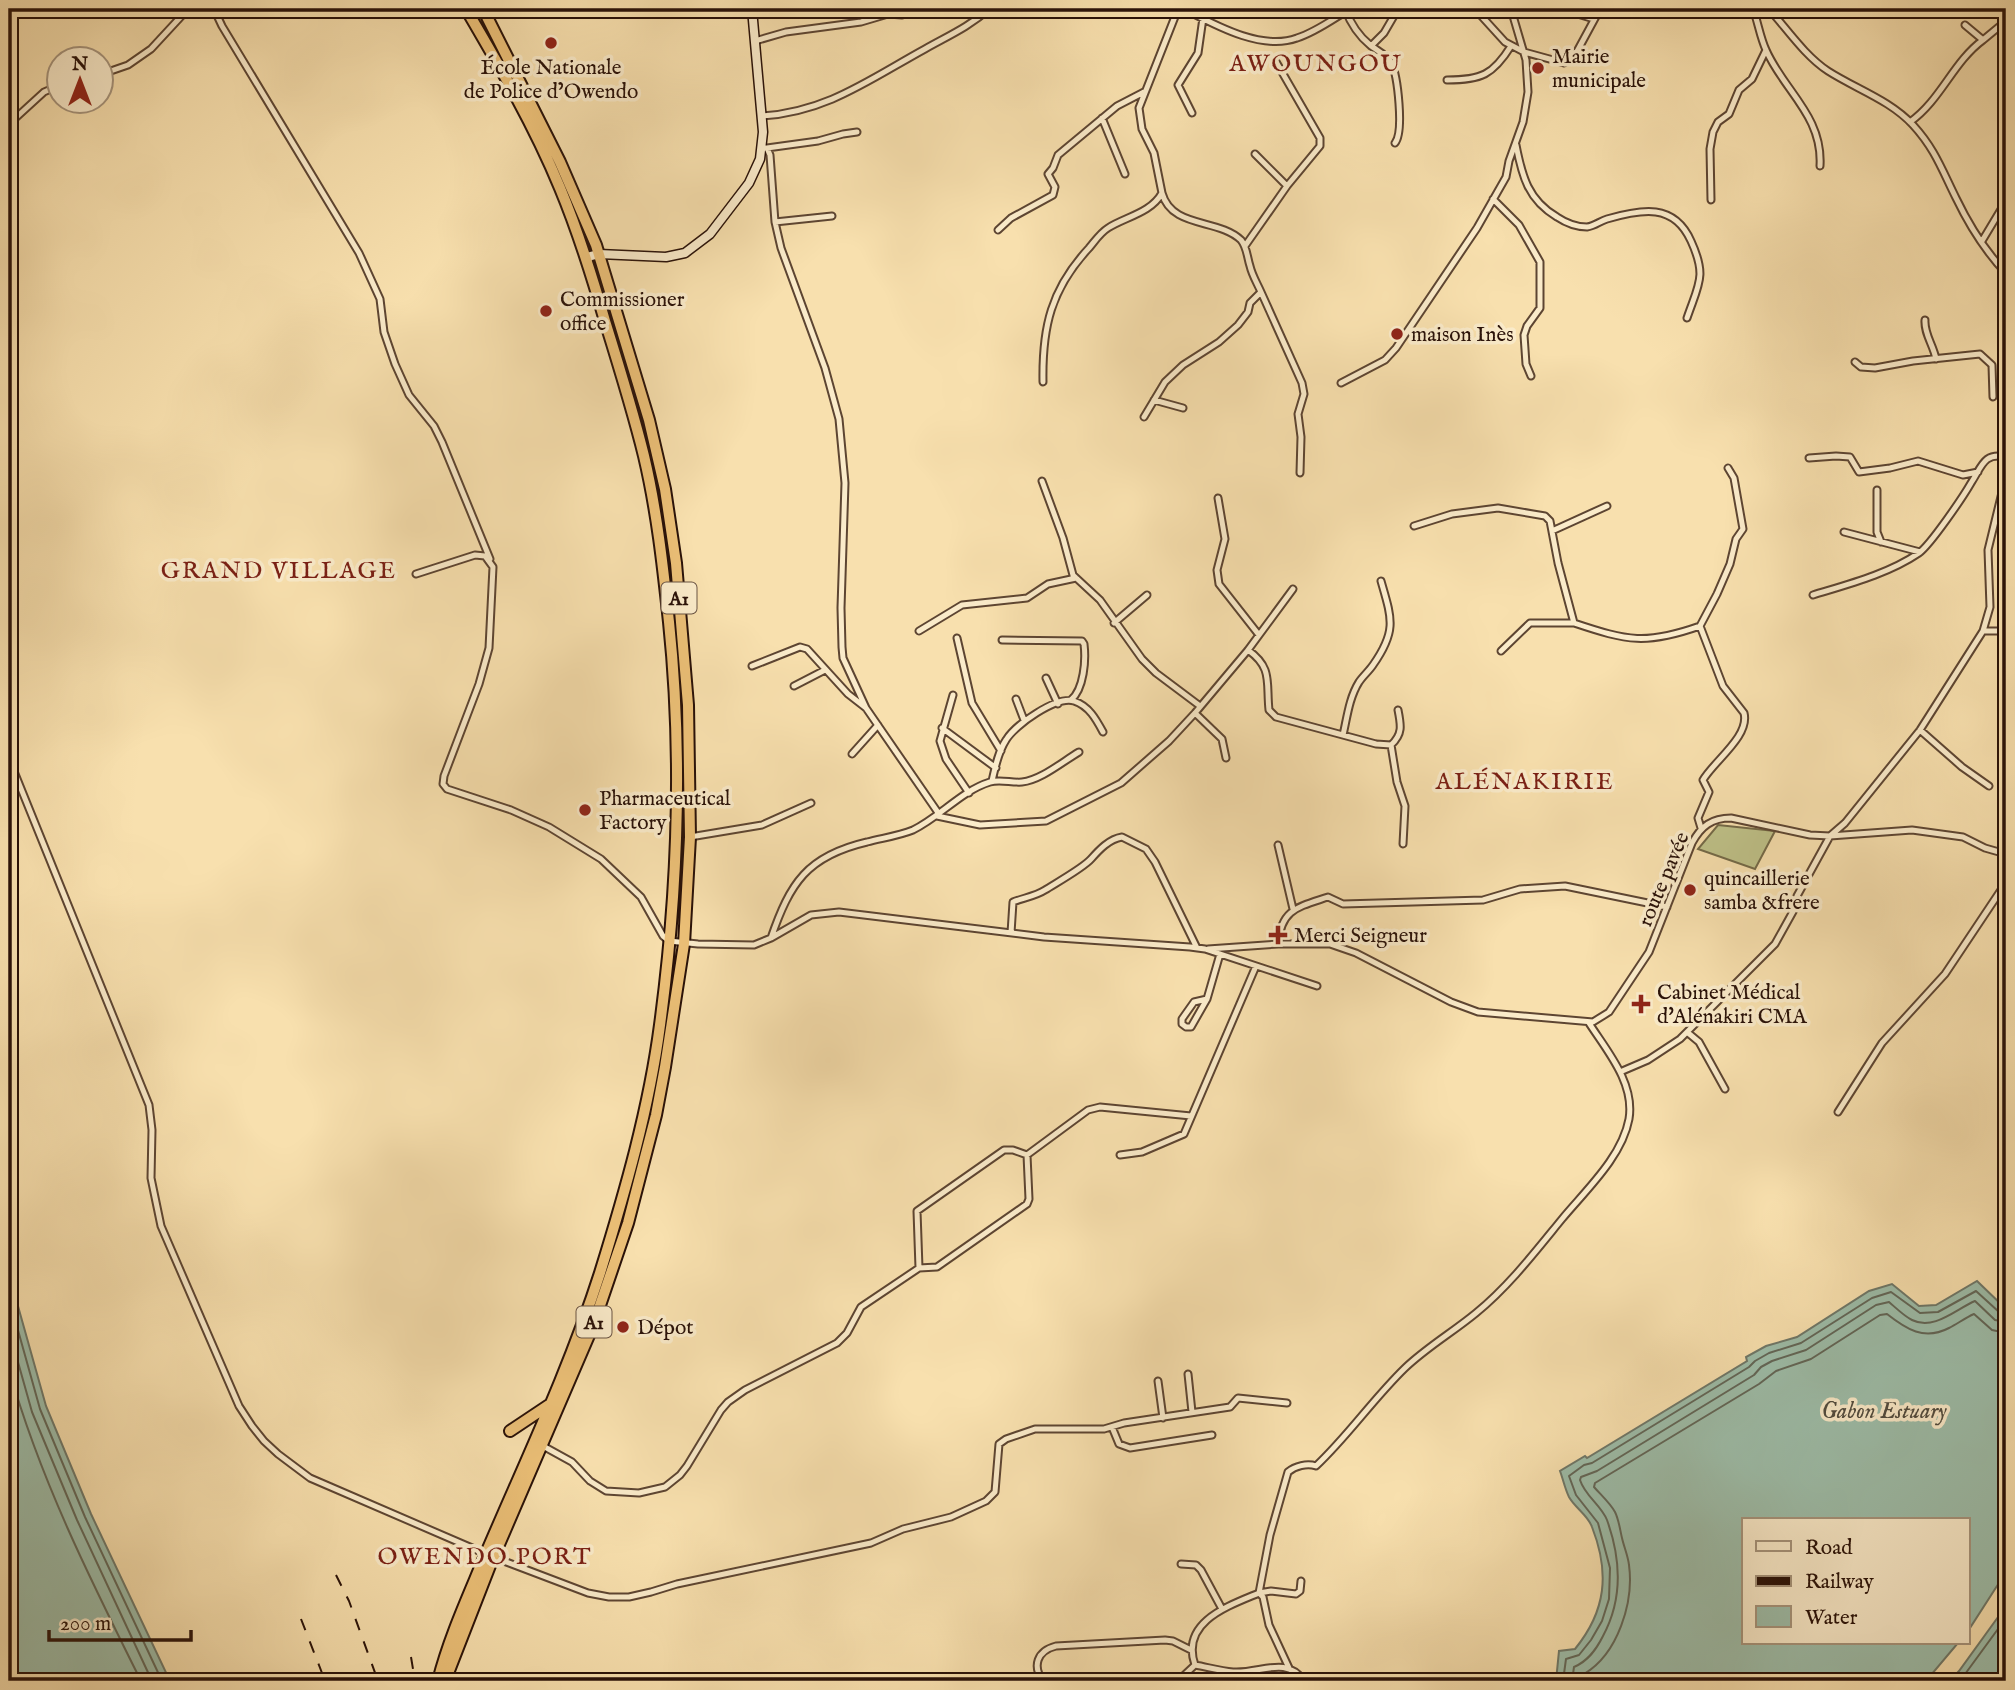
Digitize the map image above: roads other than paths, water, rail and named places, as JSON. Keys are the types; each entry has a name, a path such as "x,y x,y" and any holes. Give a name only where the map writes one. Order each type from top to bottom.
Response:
{"highway":[{"name":"A1","path":"466,9 532,127 560,188 586,260 629,397 642,447 663,560 679,758 676,853 660,1028 641,1124 598,1278 564,1372 549,1405 538,1444"},
{"name":"A1","path":"445,1681 489,1556 593,1326 639,1183 663,1076 684,944 690,837 688,705 671,526 646,410 600,258 560,162 482,9"},
{"path":"510,1431 549,1405"},
{"name":"A1","path":"438,1681 465,1599 489,1556"}],"street":[{"path":"116,69 128,65 150,49 188,9"},
{"path":"214,9 359,253 380,299 384,332 395,364 409,395 438,434 493,567 489,648 479,684 444,776 443,784 447,789 511,810 549,827 601,859 641,898 663,936 669,941 684,944 747,945 771,938 811,915 839,912 1098,942 1205,949 1316,943 1343,947 1451,1002 1478,1012 1490,1015 1552,1017 1589,1023 1620,1072 1626,1086 1630,1115 1626,1130 1603,1171 1506,1286 1407,1367 1316,1466 1303,1465 1288,1472 1277,1508 1259,1593"},
{"path":"586,260 676,256 702,242 749,183 764,148 752,9"},
{"path":"762,116 807,110 866,83 971,25 989,9"},
{"path":"1178,9 1139,108 1142,129 1154,153 1162,193 1170,210 1234,236 1245,246 1249,265 1302,383 1304,394 1298,414 1301,437 1300,473"},
{"path":"1184,9 1229,30 1277,42 1298,38 1347,10 1358,33 1391,63 1395,77 1400,133 1395,143"},
{"path":"1371,46 1384,33 1398,9"},
{"path":"1475,9 1499,37 1511,46 1556,61 1569,62 1600,9"},
{"path":"1341,383 1389,356 1443,280 1506,177 1523,122 1528,92 1524,52 1511,9"},
{"path":"1561,9 1594,19"},
{"path":"1753,9 1766,50 1811,124 1820,149 1820,166"},
{"path":"1769,9 1825,69 1882,100 1910,122 1934,150 1956,197 1982,241 2006,273"},
{"path":"755,41 786,32 902,15"},
{"path":"1192,113 1178,85 1198,53 1203,18"},
{"path":"1910,122 1931,104 1957,66 2006,21"},
{"path":"1965,25 1983,40"},
{"path":"1447,80 1479,78 1488,73 1511,46"},
{"path":"1711,200 1710,149 1713,132 1718,122 1729,114 1739,90 1752,79 1766,50"},
{"path":"1245,246 1287,186 1319,150 1320,142 1275,60"},
{"path":"9,124 46,91"},
{"path":"998,230 1011,218 1053,195 1055,187 1048,174 1058,155 1117,106 1144,92"},
{"path":"1102,118 1125,174"},
{"path":"764,148 818,141 857,132"},
{"path":"1516,145 1527,187 1541,207 1559,219 1585,227 1614,217 1656,212 1674,216 1681,223 1700,261 1701,270 1687,318"},
{"path":"764,148 770,155 775,222 786,265 809,321 839,419 845,483 841,608 843,658 866,708 938,815 980,825 1046,821 1130,776 1195,713 1248,650 1293,589"},
{"path":"1255,154 1287,186"},
{"path":"1043,382 1042,356 1047,324 1057,293 1070,268 1108,228 1154,204 1162,193"},
{"path":"1493,199 1519,225 1540,262 1540,308 1524,335 1526,364 1531,376"},
{"path":"1982,241 2006,201"},
{"path":"775,222 832,216"},
{"path":"1144,416 1165,382 1183,365 1219,342 1238,325 1248,312 1250,303 1261,292"},
{"path":"1925,320 1925,331 1933,344 1936,359"},
{"path":"1855,362 1861,368 1875,368 1975,354 1985,357 1992,366 1993,397"},
{"path":"1154,400 1183,408"},
{"path":"1813,595 1867,579 1920,552 1990,456 2006,457"},
{"path":"1809,458 1850,457 1859,472 1921,461 1963,475 1978,472"},
{"path":"1501,652 1530,623 1574,623 1606,634 1635,639 1657,638 1700,626 1730,564 1736,539 1742,529 1734,478 1728,468"},
{"path":"1620,1072 1664,1051 1687,1032 1775,944 1830,835 1844,823 1920,730 1983,631 1990,607 1988,550 2006,476"},
{"path":"1042,481 1076,578 1100,600 1142,659 1200,706"},
{"path":"1877,490 1877,532 1881,542"},
{"path":"1218,498 1219,517 1225,539 1217,570 1219,584 1227,598 1259,635"},
{"path":"1552,531 1606,506"},
{"path":"1414,526 1452,514 1498,508 1545,516 1550,521 1574,623"},
{"path":"1844,533 1920,552"},
{"path":"415,574 475,555 485,556 493,567"},
{"path":"919,631 962,606 1027,598 1048,584 1076,578"},
{"path":"1343,735 1359,681 1372,668 1390,635 1391,620 1381,582"},
{"path":"1114,623 1147,596"},
{"path":"1700,626 1723,686 1746,719 1741,733 1703,780 1709,792 1698,818 1701,828"},
{"path":"1983,631 2006,631"},
{"path":"957,638 972,703 1000,751"},
{"path":"992,781 1000,751 1007,737 1024,720 1071,700 1077,694 1085,666 1082,641 1002,640"},
{"path":"752,666 804,647 866,708"},
{"path":"1248,650 1259,658 1265,667 1269,710 1276,717 1391,745"},
{"path":"794,686 825,670"},
{"path":"1046,678 1058,704"},
{"path":"953,695 939,737 942,749 969,793"},
{"path":"1016,699 1024,720"},
{"path":"1071,700 1082,704 1094,715 1103,732"},
{"path":"1391,745 1399,738 1401,725 1398,710"},
{"path":"1195,713 1222,739 1226,758"},
{"path":"852,754 878,725"},
{"path":"942,728 996,768"},
{"path":"1920,730 1962,767 1989,786"},
{"path":"1391,745 1397,782 1405,806 1403,844"},
{"path":"771,938 789,894 803,874 825,857 866,842 902,834 992,781 1027,780 1079,752"},
{"path":"9,759 145,1093 152,1117 150,1178 161,1226 239,1406 264,1441 310,1478 489,1556 587,1594 629,1597 677,1584 871,1543 904,1529 951,1517 986,1501 995,1492 999,1444 1035,1429 1095,1430 1230,1406 1238,1398 1287,1403"},
{"path":"690,837 762,824 811,803"},
{"name":"route pavée","path":"1589,1023 1603,1018 1626,989 1648,952 1692,843 1701,828 1719,818 1731,818 1810,835 1912,830 1964,837 1985,848 2006,854"},
{"path":"1011,933 1013,901 1046,889 1093,858 1095,852 1122,837 1146,849 1155,862 1197,948"},
{"path":"1278,845 1293,909"},
{"path":"2006,854 2006,869"},
{"path":"1838,1112 1882,1043 1945,974 2006,879"},
{"path":"1278,944 1279,928 1293,909 1328,898 1343,904 1483,900 1520,889 1565,886 1667,907"},
{"path":"1205,949 1317,986"},
{"path":"1207,999 1194,1002 1182,1019 1182,1024 1191,1027 1207,999 1220,954"},
{"path":"1120,1155 1142,1152 1186,1132 1256,966"},
{"path":"1687,1032 1699,1042 1725,1088"},
{"path":"1027,1155 1093,1108 1191,1116"},
{"path":"919,1268 917,1211 1004,1150 1027,1155"},
{"path":"538,1444 572,1462 590,1481 606,1491 639,1493 665,1487 687,1466 728,1402 745,1390 837,1343 847,1333 862,1307 919,1268 937,1267 1027,1204 1027,1155"},
{"path":"1188,1374 1192,1412"},
{"path":"1158,1381 1163,1418"},
{"path":"1112,1427 1119,1444 1130,1448 1212,1435"},
{"path":"1181,1564 1195,1565 1201,1570 1222,1609"},
{"path":"1195,1665 1191,1650 1193,1639 1208,1617 1259,1593 1271,1591 1296,1594 1300,1591 1301,1581"},
{"path":"1259,1593 1263,1597 1269,1625 1289,1668"},
{"path":"1043,1681 1038,1675 1037,1661 1041,1654 1055,1646 1165,1640 1191,1650"},
{"path":"1195,1665 1233,1672 1289,1668 1295,1670 1304,1681"},
{"path":"1178,1681 1195,1665"}],"water":[{"path":"9,1274 46,1406 91,1514 170,1681 9,1681"},
{"name":"Gabon Estuary","path":"1977,1281 2006,1309 2006,1572 1969,1629 1969,1518 1742,1518 1742,1644 1957,1644 1926,1681 1556,1681 1559,1651 1575,1649 1585,1635 1599,1606 1603,1576 1598,1544 1592,1527 1569,1497 1560,1471 1585,1456 1587,1458 1747,1361 1746,1357 1766,1346 1797,1337 1869,1291 1892,1284 1919,1306 1936,1305"},
{"path":"2006,1606 2006,1681 1950,1681 1959,1671"}],"railway":[{"path":"336,1575 349,1601 378,1681"},
{"path":"301,1619 322,1673 341,1681"},
{"path":"411,1657 415,1681"}],"place":[{"name":"École Nationale de Police d’Owendo","path":"551,43"},
{"name":"Mairie municipale","path":"1538,68"},
{"name":"Commissioner office","path":"546,311"},
{"name":"maison Inès","path":"1397,334"},
{"name":"Pharmaceutical Factory","path":"585,810"},
{"name":"quincaillerie samba &frere","path":"1690,890"},
{"name":"Merci Seigneur","path":"1278,935"},
{"name":"Cabinet Médical d'Alénakiri CMA","path":"1641,1004"},
{"name":"Dépot","path":"623,1327"}],"district":[{"name":"AWOUNGOU","path":"1316,63"},
{"name":"GRAND VILLAGE","path":"279,570"},
{"name":"ALÉNAKIRIE","path":"1525,781"},
{"name":"OWENDO PORT","path":"485,1556"}]}
